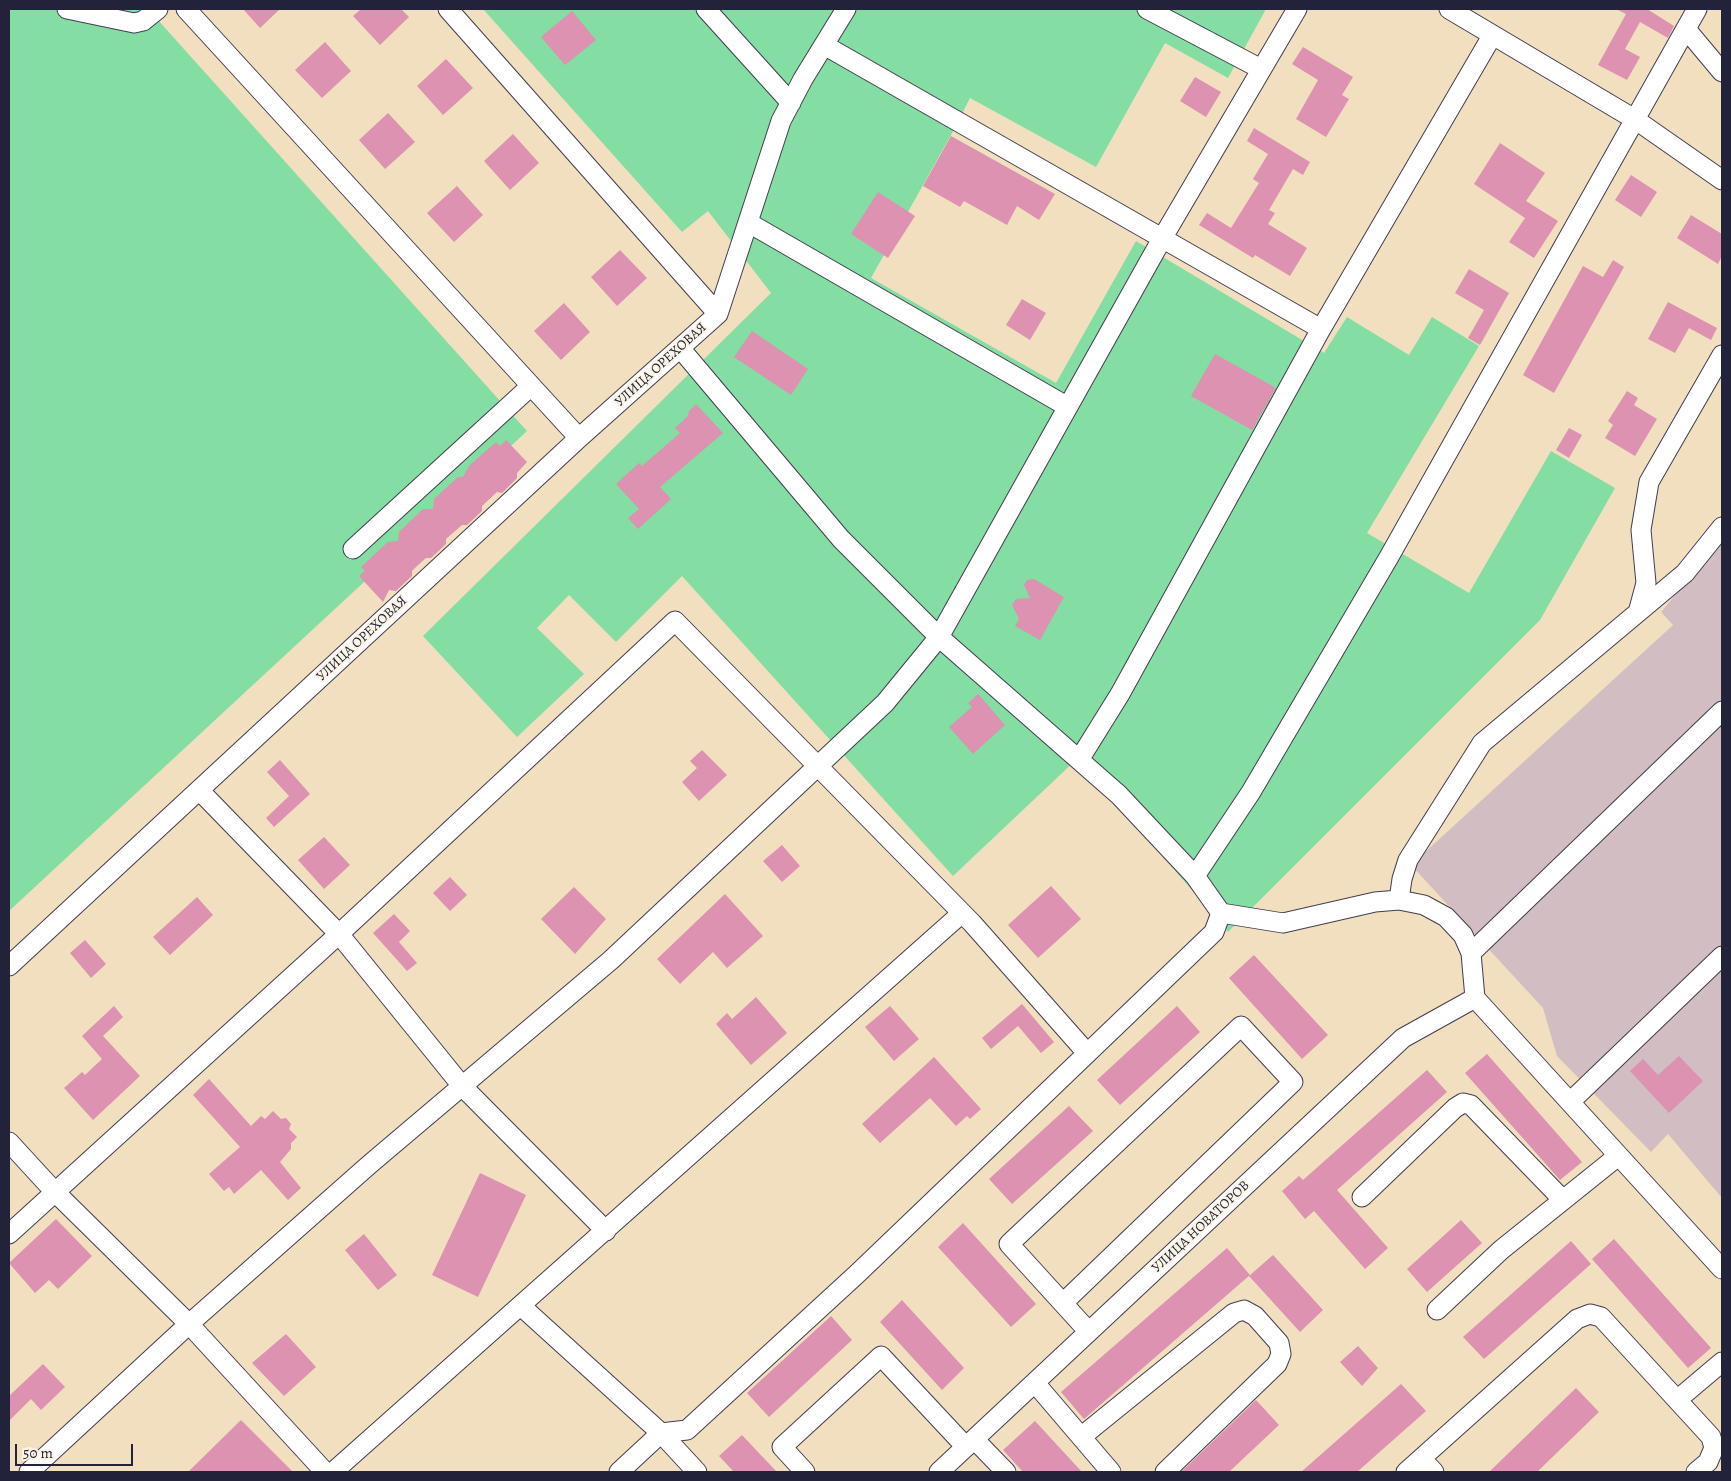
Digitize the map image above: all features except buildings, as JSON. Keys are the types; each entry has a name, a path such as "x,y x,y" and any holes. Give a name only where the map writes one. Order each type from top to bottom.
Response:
{"street":[{"path":"67,9 134,23 143,21 158,9"},
{"path":"186,9 579,438"},
{"path":"448,9 718,314 781,120 846,9"},
{"path":"706,9 790,103"},
{"path":"1147,9 1261,69"},
{"path":"29,1472 189,1324 462,1086 611,960 885,703 939,637 1163,237 1297,9"},
{"path":"1449,9 1636,120 1722,180"},
{"path":"1196,876 1251,792 1384,566 1697,9"},
{"path":"1686,29 1722,72"},
{"path":"1078,760 1120,694 1321,329 1492,36"},
{"path":"824,45 1321,329"},
{"path":"749,223 1068,407"},
{"name":"УЛИЦА ОРЕХОВАЯ","path":"9,966 579,438 718,314"},
{"path":"680,348 841,539 939,637 1118,795 1196,876 1221,913 1283,923 1375,902 1399,900 1424,905 1446,917 1463,935 1471,953 1475,998 1722,1270"},
{"path":"1639,609 1646,583 1641,530 1649,482 1722,355"},
{"path":"353,549 531,386"},
{"path":"1399,900 1402,879 1408,860 1482,743 1685,572 1722,527"},
{"path":"9,1234 339,934 675,621 962,913 1087,1052"},
{"path":"1471,953 1722,710"},
{"path":"199,790 339,934 462,1086 606,1231"},
{"path":"333,1472 962,913"},
{"path":"619,1472 661,1433 687,1430 857,1274 1214,932 1221,913"},
{"path":"1570,1102 1722,956"},
{"name":"УЛИЦА НОВАТОРОВ","path":"939,1472 1403,1038 1475,998"},
{"path":"1063,1303 1293,1082 1241,1026 1008,1244 1089,1332"},
{"path":"1362,1197 1454,1108 1463,1103 1471,1105 1563,1200"},
{"path":"9,1142 54,1192 189,1324 324,1472"},
{"path":"1437,1310 1501,1250 1618,1156"},
{"path":"521,1306 661,1433 697,1472"},
{"path":"1081,1437 1234,1313 1244,1310 1255,1316 1279,1342 1281,1354 1277,1364 1165,1472"},
{"path":"1406,1472 1428,1466 1577,1319 1590,1314 1601,1317 1711,1437 1714,1448 1708,1462 1696,1472"},
{"path":"805,1472 782,1447 881,1356 970,1443 1006,1472"},
{"path":"1678,1400 1722,1362"},
{"path":"1035,1383 1111,1472"}],"shaded area":[{"path":"1722,539 1722,1198 1668,1134 1651,1152 1557,1056 1543,1008 1411,865 1673,625 1661,612"}],"green space":[{"path":"9,9 148,9 527,431 9,911"},
{"path":"483,9 1266,9 1228,78 1165,43 1096,167 970,98 871,278 1056,383 1136,241 1324,353 1347,317 1409,355 1432,317 1479,346 1367,533 1469,593 1551,451 1615,488 1540,620 1228,932 1078,758 953,876 682,576 616,642 569,595 537,628 584,674 517,737 423,636 771,293 708,211 682,232"}]}
